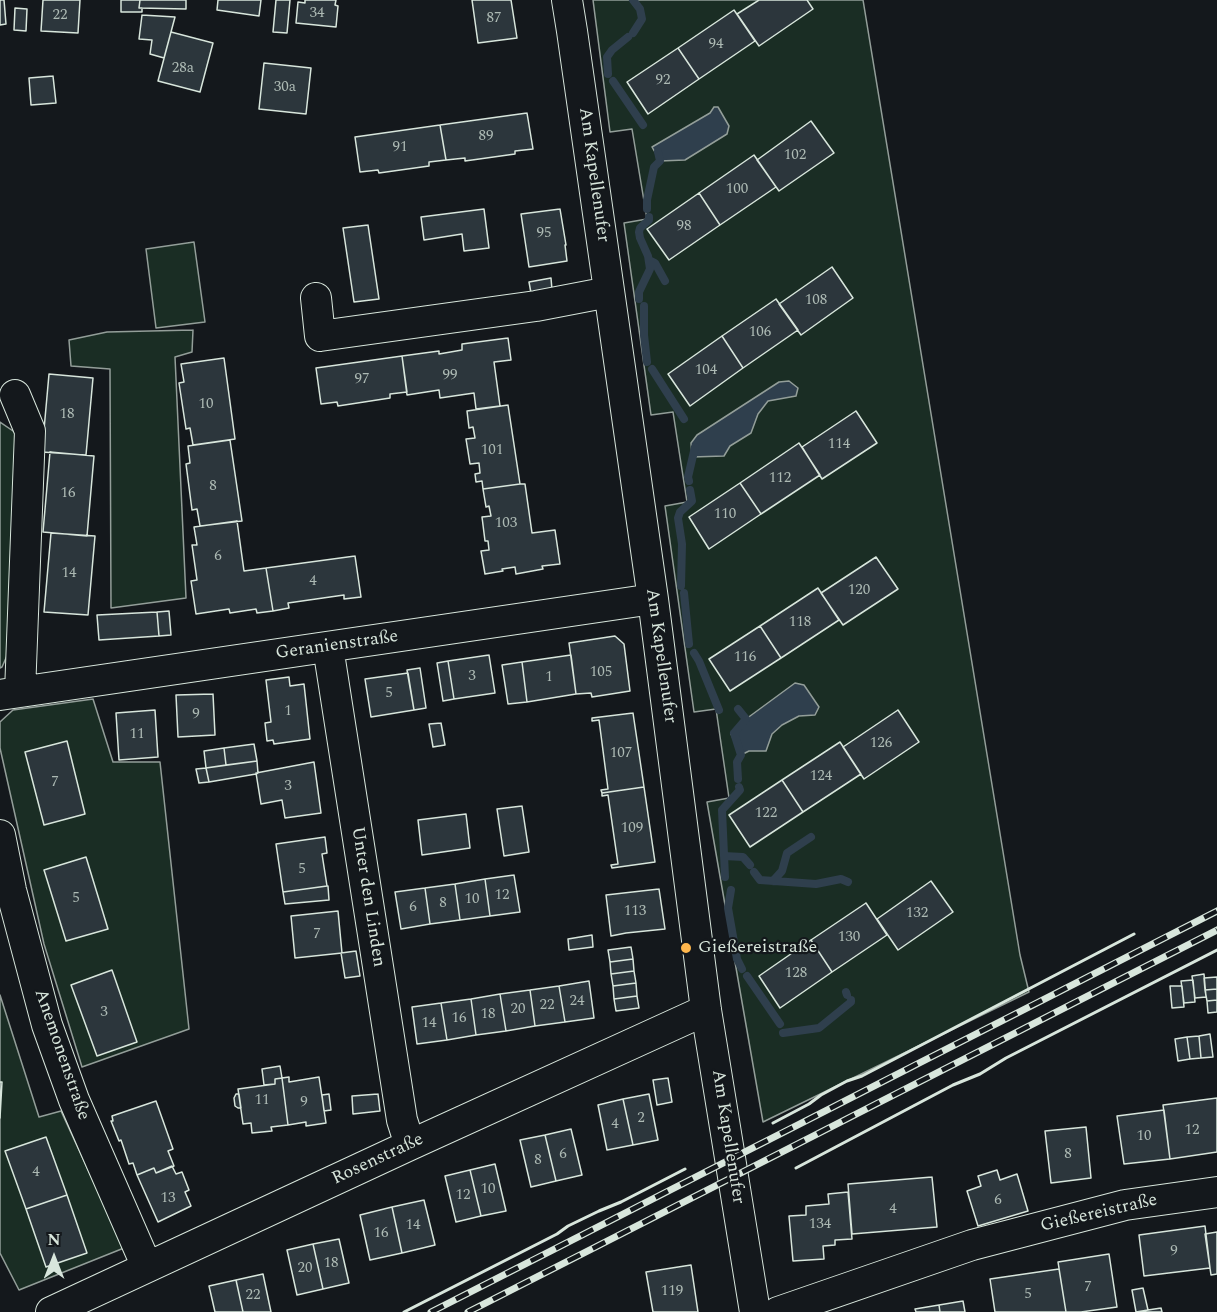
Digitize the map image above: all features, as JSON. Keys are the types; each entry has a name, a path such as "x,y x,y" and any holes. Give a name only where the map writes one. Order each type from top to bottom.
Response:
{"street":[{"name":"Am Kapellenufer","path":"567,0 653,599 706,1010 755,1312"},
{"path":"315,298 320,336 536,306 609,292"},
{"name":"Geranienstraße","path":"15,395 30,431 10,694 653,599"},
{"name":"Unter den Linden","path":"328,647 402,1120 410,1145"},
{"name":"Anemonenstraße","path":"0,836 11,890 47,1025 74,1100 147,1267"},
{"name":"Rosenstraße","path":"51,1312 706,1010"},
{"name":"Gießereistraße","path":"778,1312 972,1245 1125,1205 1217,1192"}],"green space":[{"path":"593,0 863,0 1020,955 1029,992 763,1122 707,802 729,798 716,709 694,712 665,506 687,502 673,412 651,415 624,223 647,219 632,129 610,132"},
{"path":"194,242 205,322 156,328 146,249"},
{"path":"193,330 192,352 175,357 186,598 111,608 110,369 71,366 69,340 107,332"},
{"path":"0,422 16,433 10,649 0,668"},
{"path":"93,699 113,762 160,762 189,1029 82,1067 44,944 0,748 0,722 13,710"},
{"path":"0,995 39,1117 61,1111 124,1248 19,1290 0,1253"}],"water":[{"path":"714,107 718,107 729,126 727,134 685,160 660,161 652,147 710,113"},
{"path":"789,381 798,388 796,396 768,401 758,414 751,433 730,446 724,456 692,457 691,443 697,435 779,382"},
{"path":"795,683 804,685 819,707 815,715 799,716 782,725 772,734 766,751 749,751 741,755 731,734 746,719"}],"building":[{"path":"0,0 4,0 6,24 0,25"},
{"path":"43,0 80,0 78,33 41,31"},
{"path":"121,0 140,0 139,8 142,8 142,12 121,12"},
{"path":"140,0 186,0 186,9 139,8"},
{"path":"218,0 261,0 259,16 217,10"},
{"path":"276,0 290,0 287,33 273,32"},
{"path":"305,0 336,0 335,5 338,6 336,27 296,23 298,2 305,3"},
{"path":"472,0 511,0 517,38 478,43"},
{"path":"759,0 807,0 813,9 759,46 737,14"},
{"path":"15,8 27,9 26,31 14,30"},
{"path":"734,10 755,41 699,79 678,48"},
{"path":"142,15 175,17 164,58 150,54 152,40 139,39"},
{"path":"171,32 213,43 200,92 158,81"},
{"path":"678,48 699,79 648,114 627,82"},
{"path":"264,63 311,68 306,114 259,109"},
{"path":"53,76 56,103 31,105 29,78"},
{"path":"527,113 533,149 465,161 465,158 446,160 440,125"},
{"path":"811,121 834,153 779,191 757,160"},
{"path":"440,125 446,160 429,162 429,166 379,173 378,170 360,172 355,137"},
{"path":"754,155 776,187 720,225 699,193"},
{"path":"699,193 720,225 669,260 647,229"},
{"path":"484,209 489,248 464,251 462,234 424,240 421,217"},
{"path":"560,209 567,261 529,267 521,214"},
{"path":"368,225 379,299 354,302 343,228"},
{"path":"832,267 853,298 801,335 779,304"},
{"path":"551,278 552,290 531,293 529,282"},
{"path":"776,299 798,330 743,368 722,336"},
{"path":"722,336 743,368 690,406 668,374"},
{"path":"508,338 511,360 494,362 500,406 476,409 474,393 440,398 439,390 407,395 402,356 439,351 439,354 462,350 462,344"},
{"path":"402,356 407,392 390,394 390,398 338,406 337,402 321,404 316,368"},
{"path":"224,358 235,439 193,445 190,428 186,429 179,383 184,382 181,364"},
{"path":"49,374 93,378 86,455 42,452"},
{"path":"508,405 520,484 483,489 482,481 476,482 475,474 480,473 479,463 470,464 466,439 475,438 473,427 469,428 467,411"},
{"path":"856,411 877,443 822,479 802,447"},
{"path":"230,440 242,521 200,526 197,509 192,510 186,464 190,463 188,446"},
{"path":"799,443 820,475 761,514 740,483"},
{"path":"50,452 94,456 87,536 43,532"},
{"path":"740,483 761,514 709,549 689,517"},
{"path":"525,484 532,533 555,530 560,564 542,566 543,569 516,574 515,567 485,574 481,551 489,550 488,541 485,541 482,517 491,516 489,506 486,507 483,489"},
{"path":"237,521 244,571 266,568 273,611 257,613 256,609 230,613 229,609 196,614 191,581 197,580 192,545 197,545 194,527"},
{"path":"51,533 95,536 88,615 44,612"},
{"path":"355,556 361,597 344,599 344,595 288,603 289,608 273,611 266,568"},
{"path":"876,557 898,589 843,625 821,593"},
{"path":"818,588 839,620 781,658 760,626"},
{"path":"169,611 171,635 159,636 157,612"},
{"path":"157,612 159,636 99,640 97,615"},
{"path":"760,626 781,658 730,691 709,659"},
{"path":"615,636 624,644 630,691 592,697 591,693 576,694 569,643"},
{"path":"489,655 495,693 454,699 448,661"},
{"path":"571,655 576,694 527,702 522,662"},
{"path":"448,661 454,699 443,701 437,663"},
{"path":"522,662 527,702 508,704 502,665"},
{"path":"420,668 426,708 414,710 407,670"},
{"path":"408,673 414,710 371,717 365,679"},
{"path":"289,677 290,686 304,684 310,739 274,744 273,740 267,741 265,723 271,722 266,680"},
{"path":"213,694 215,735 178,737 176,695"},
{"path":"155,710 158,757 119,760 116,713"},
{"path":"898,710 919,742 864,779 843,747"},
{"path":"633,713 644,787 602,793 601,790 608,789 599,720 592,721 592,718"},
{"path":"441,723 445,745 433,747 429,724"},
{"path":"67,741 85,814 44,825 25,752"},
{"path":"840,742 861,774 803,812 782,780"},
{"path":"254,744 257,761 226,765 224,748"},
{"path":"224,748 226,765 206,768 204,751"},
{"path":"257,761 258,773 256,774 209,782 206,768"},
{"path":"314,762 321,813 285,818 282,800 261,804 256,773"},
{"path":"206,768 209,782 199,783 196,769"},
{"path":"782,780 803,812 750,847 729,815"},
{"path":"644,787 655,862 612,868 611,865 618,864 608,795 602,796 602,793"},
{"path":"522,806 529,852 504,856 497,809"},
{"path":"466,814 470,848 422,855 418,820"},
{"path":"325,837 327,853 322,854 327,886 283,892 276,844"},
{"path":"86,857 108,929 66,941 44,870"},
{"path":"514,875 520,912 490,916 485,879"},
{"path":"485,879 490,916 460,920 455,884"},
{"path":"931,881 953,912 898,950 877,919"},
{"path":"455,884 460,920 430,924 425,888"},
{"path":"328,886 329,900 285,904 283,892"},
{"path":"425,888 430,924 401,929 395,892"},
{"path":"659,889 665,929 611,936 606,895"},
{"path":"866,903 887,935 832,972 811,940"},
{"path":"338,911 342,953 295,958 291,916"},
{"path":"592,935 593,947 569,950 568,939"},
{"path":"811,940 832,972 780,1008 759,976"},
{"path":"631,947 633,959 610,962 608,950"},
{"path":"356,951 360,976 345,978 341,953"},
{"path":"633,959 634,971 611,974 610,962"},
{"path":"112,970 137,1042 97,1056 71,985"},
{"path":"634,971 636,983 613,986 611,974"},
{"path":"1204,974 1206,997 1195,998 1192,976"},
{"path":"1217,977 1217,989 1205,990 1204,978"},
{"path":"1193,980 1195,1002 1184,1003 1181,981"},
{"path":"589,981 594,1018 565,1022 559,986"},
{"path":"636,983 637,996 614,999 613,986"},
{"path":"559,986 565,1022 535,1026 530,990"},
{"path":"1170,986 1182,986 1184,1007 1172,1008"},
{"path":"1217,989 1217,1000 1207,1001 1205,990"},
{"path":"530,990 535,1026 506,1031 500,994"},
{"path":"500,994 506,1031 476,1035 471,999"},
{"path":"637,996 639,1008 616,1011 614,999"},
{"path":"471,999 476,1035 447,1040 441,1003"},
{"path":"1217,1000 1217,1012 1208,1013 1207,1001"},
{"path":"441,1003 447,1040 417,1044 412,1007"},
{"path":"1210,1034 1213,1057 1201,1058 1199,1036"},
{"path":"1199,1036 1201,1058 1190,1059 1187,1037"},
{"path":"1187,1037 1190,1059 1178,1061 1175,1039"},
{"path":"280,1066 282,1078 275,1079 275,1084 264,1085 262,1069"},
{"path":"289,1077 289,1082 319,1077 326,1123 306,1126 306,1122 288,1125 282,1078"},
{"path":"282,1078 288,1125 271,1127 272,1131 252,1133 251,1123 243,1124 238,1089 275,1084 275,1079"},
{"path":"668,1078 672,1102 657,1105 653,1080"},
{"path":"0,1082 2,1082 0,1118"},
{"path":"236,1094 239,1094 241,1108 235,1106"},
{"path":"329,1094 331,1110 324,1111 322,1095"},
{"path":"378,1094 380,1111 353,1114 352,1096"},
{"path":"649,1094 658,1140 633,1145 623,1099"},
{"path":"1217,1098 1217,1152 1170,1159 1163,1105"},
{"path":"623,1099 633,1145 607,1150 598,1105"},
{"path":"156,1101 173,1149 168,1151 174,1166 156,1173 154,1168 137,1175 133,1163 129,1164 121,1140 119,1141 111,1121 113,1121 112,1116"},
{"path":"1164,1110 1170,1159 1124,1164 1117,1116"},
{"path":"1086,1127 1091,1178 1051,1183 1045,1131"},
{"path":"571,1129 582,1175 556,1181 545,1135"},
{"path":"545,1135 556,1181 531,1187 520,1140"},
{"path":"46,1137 67,1195 26,1209 5,1151"},
{"path":"495,1164 506,1211 481,1216 470,1170"},
{"path":"172,1166 176,1174 182,1172 189,1190 185,1192 191,1206 158,1222 137,1175 154,1168 156,1173"},
{"path":"470,1170 481,1216 456,1222 445,1176"},
{"path":"997,1170 1000,1180 1017,1174 1028,1211 978,1226 967,1191 981,1186 978,1176"},
{"path":"932,1177 937,1227 852,1234 848,1184"},
{"path":"848,1192 852,1239 835,1240 835,1245 823,1246 824,1259 793,1261 789,1216 806,1215 806,1206 829,1204 828,1194"},
{"path":"67,1195 87,1253 46,1267 26,1209"},
{"path":"424,1200 435,1245 402,1253 392,1207"},
{"path":"392,1207 402,1253 370,1260 360,1215"},
{"path":"1205,1226 1210,1268 1144,1276 1139,1235"},
{"path":"1217,1232 1217,1274 1211,1275 1205,1234"},
{"path":"339,1239 349,1283 323,1289 313,1244"},
{"path":"313,1244 323,1289 297,1295 287,1250"},
{"path":"1109,1254 1117,1307 1066,1312 1058,1262"},
{"path":"691,1265 698,1312 653,1312 646,1272"},
{"path":"1059,1269 1066,1312 995,1312 990,1279"},
{"path":"263,1274 271,1312 243,1312 236,1280"},
{"path":"236,1280 243,1312 215,1312 209,1286"},
{"path":"1143,1288 1148,1310 1136,1312 1132,1290"},
{"path":"963,1301 965,1312 940,1312 939,1305"},
{"path":"939,1305 940,1312 916,1312 915,1309"},
{"path":"1161,1308 1162,1312 1139,1312 1148,1310"}],"waterway":[{"path":"633,0 640,9 642,19 633,33"},
{"path":"608,74 607,57 628,37"},
{"path":"613,81 643,125"},
{"path":"647,209 654,167 660,161 658,152"},
{"path":"639,299 639,292 650,269 639,232 649,217"},
{"path":"649,260 655,263 665,281"},
{"path":"644,306 647,362"},
{"path":"652,369 684,419"},
{"path":"689,481 695,447"},
{"path":"681,586 682,544 678,518 680,512 692,501 690,490"},
{"path":"684,593 689,644"},
{"path":"694,653 719,710"},
{"path":"734,733 746,719 738,709"},
{"path":"734,733 741,755 737,762 738,779"},
{"path":"725,877 722,810 740,790 739,787"},
{"path":"773,881 782,871 787,853 811,837"},
{"path":"724,856 743,857 750,865"},
{"path":"754,872 760,880 816,884 841,879 848,882"},
{"path":"731,890 728,908 737,959 742,969"},
{"path":"747,976 780,1024"},
{"path":"783,1033 819,1028 851,1000"}],"railway":[{"path":"431,1312 1217,911"},
{"path":"468,1312 1217,930"}],"wall":[{"path":"773,1123 847,1081 862,1076 1134,934"},
{"path":"796,1168 1217,950"},
{"path":"404,1312 557,1234 568,1226 685,1169"}],"place":[{"name":"Gießereistraße","path":"686,948"}]}
